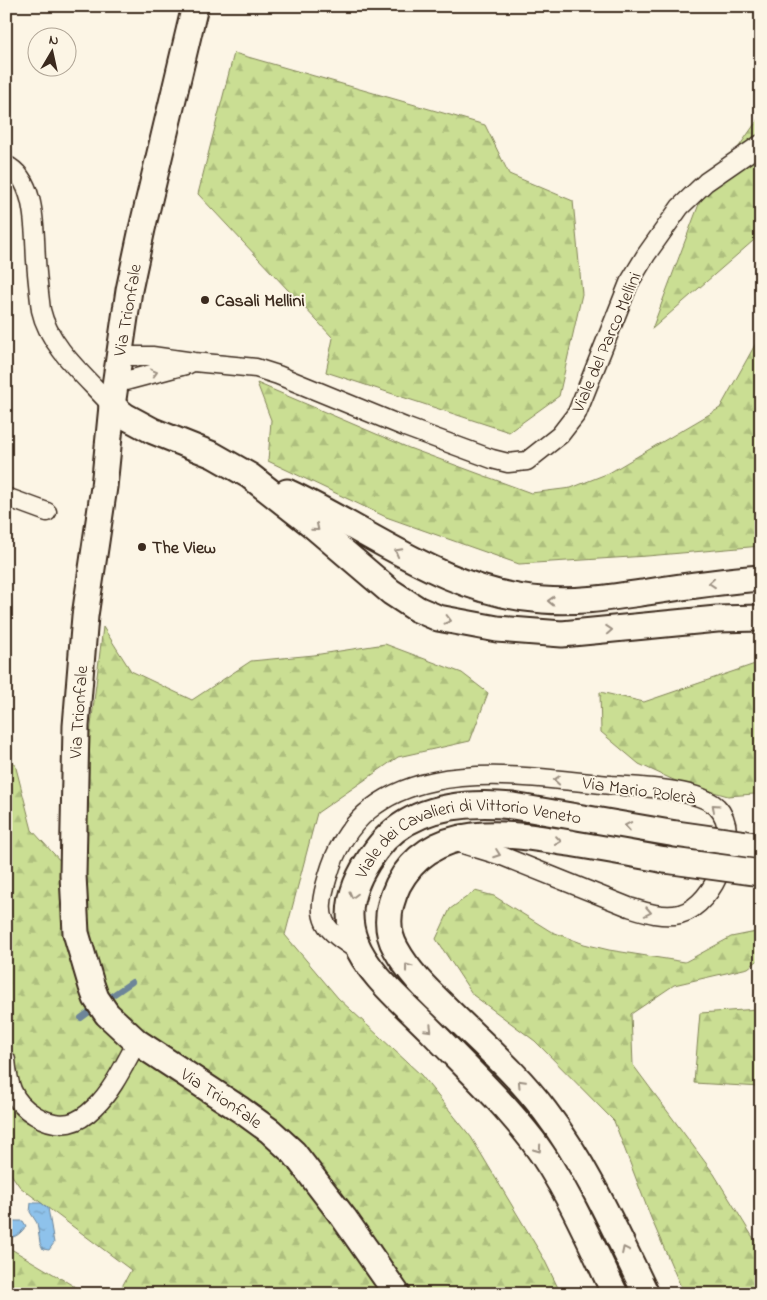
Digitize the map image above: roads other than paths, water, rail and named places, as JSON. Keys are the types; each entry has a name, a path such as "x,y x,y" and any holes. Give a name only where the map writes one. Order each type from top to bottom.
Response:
{"main road":[{"name":"Via Trionfale","path":"195,6 129,290 113,395 104,487 85,616 76,726 74,784 74,916 76,933 96,998 107,1014 137,1042 241,1110 270,1131 294,1153 344,1218 397,1294"},
{"path":"113,395 125,416 153,431 213,455 250,476 303,499 433,570 469,584 518,597 577,601 761,578"},
{"path":"250,476 310,523 391,592 417,609 438,618 497,629 562,634 733,618 761,618"},
{"name":"Viale dei Cavalieri di Vittorio Veneto","path":"616,1294 564,1191 534,1143 495,1096 386,988 368,967 353,933 350,910 356,885 362,871 382,841 394,829 415,817 452,806 487,804 522,807 676,834 761,846"},
{"name":"Viale dei Cavalieri di Vittorio Veneto","path":"646,1294 596,1194 570,1147 546,1111 522,1082 407,967 395,948 390,935 388,921 390,907 396,890 406,872 423,854 450,841 479,835 510,835 566,842 665,860 761,873"}],"street":[{"name":"Viale del Parco Mellini","path":"119,356 152,356 242,366 271,372 404,427 492,459 508,463 527,462 560,435 577,413 629,283 680,207 699,188 761,144"},
{"path":"6,166 14,171 22,180 30,200 40,310 43,322 70,360 113,395"},
{"name":"Viale del Parco Mellini","path":"113,395 194,362"},
{"path":"6,497 47,512"},
{"name":"Via Mario Polerà","path":"360,952 334,935 324,923 322,903 330,866 341,841 360,817 382,801 414,786 458,777 487,775 675,791 713,803 722,815 726,832 720,875 711,890 701,903 694,908 674,915 647,913 628,907 502,856 450,841"},
{"path":"6,1060 12,1090 20,1102 29,1111 46,1120 68,1123 84,1117 96,1106 114,1082 137,1042"}],"water":[{"path":"31,1203 41,1203 48,1208 54,1243 49,1250 43,1249 40,1243 37,1223 30,1212"},
{"path":"6,1221 23,1221 26,1226 18,1235 6,1237"}],"waterway":[{"path":"104,1001 132,982"},
{"path":"81,1018 96,1007"}],"place":[{"name":"Casali Mellini","path":"205,300"},
{"name":"The View","path":"142,547"}]}
